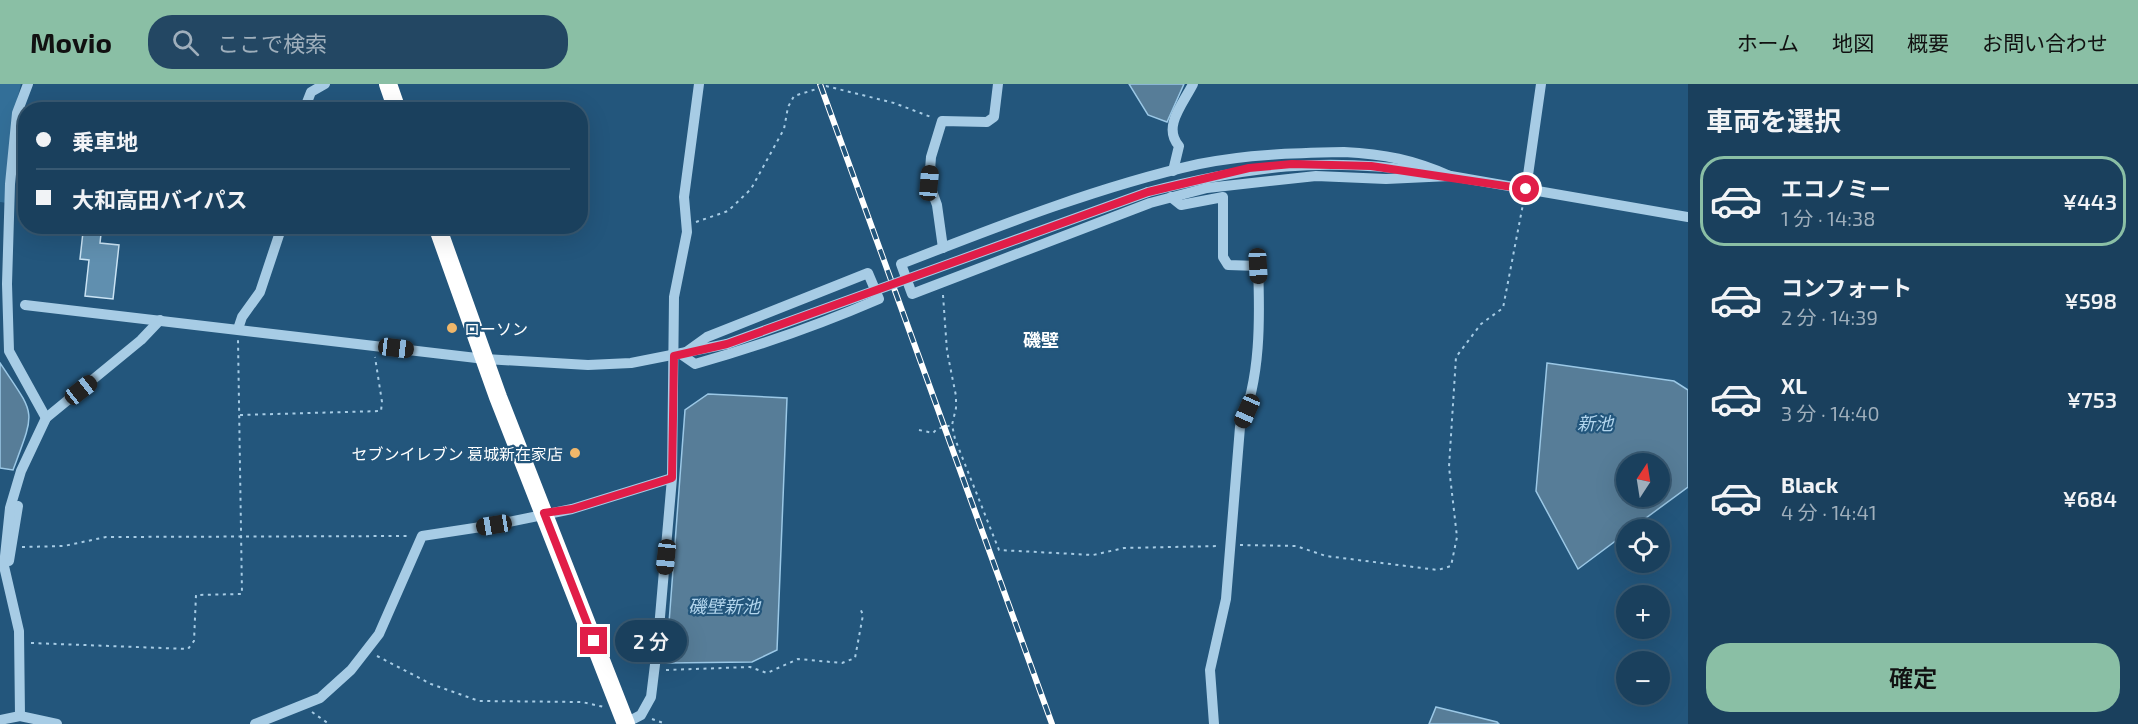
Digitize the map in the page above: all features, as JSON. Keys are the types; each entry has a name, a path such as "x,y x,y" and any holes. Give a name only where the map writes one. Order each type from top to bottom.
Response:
{"highway":[{"path":"388,84 394,102"},
{"path":"440,234 485,359 619,705 631,721"}],"street":[{"path":"21,102 28,84"},
{"path":"307,102 311,92 325,84"},
{"path":"631,721 651,698 654,671 672,478 678,356 674,297 687,232 684,197 699,84"},
{"path":"943,248 937,205 929,183 931,157 942,122 987,122 994,117 998,84"},
{"path":"1173,171 1172,164 1179,146 1171,137 1171,128 1192,84"},
{"path":"1526,189 1541,84"},
{"path":"18,108 10,184 4,302 9,351 46,418"},
{"path":"1344,152 1380,154 1416,161 1450,176 1386,179 1316,176 1227,185 1171,197 942,280 912,294 901,264 1060,206 1173,171 1249,157 1344,152"},
{"path":"25,305 485,359 588,365 630,363 678,356 727,344 1148,192 1249,168 1292,164 1360,165 1450,176 1688,217"},
{"path":"1171,197 1181,204 1223,197 1223,257 1228,265 1258,266 1259,298 1254,366 1247,411 1240,427 1227,598 1210,670 1214,724"},
{"path":"238,329 242,317 260,291 279,234"},
{"path":"868,273 879,298 813,327 747,350 695,364 678,356 707,337 868,273"},
{"path":"26,719 19,631 4,566 10,508 21,471 46,418 141,340 159,320"},
{"path":"255,724 320,698 351,670 378,634 422,536 494,525 572,509 672,478"},
{"path":"6,573 13,548 18,506"},
{"path":"0,720 26,719 57,724"}],"path":[{"path":"686,225 728,211 751,189 784,129 788,107 794,96 821,87 848,90 894,103 942,122"},
{"path":"942,280 947,351 956,402 952,425 999,550 1093,555 1124,548 1296,546 1326,556 1438,570 1451,566 1457,537 1449,467 1456,357 1481,324 1503,308 1526,189"},
{"path":"20,642 188,649 194,641 196,595 242,594 243,536 238,329"},
{"path":"240,415 381,411 382,402 374,346"},
{"path":"919,430 933,433 937,429 952,425"},
{"path":"13,548 64,546 106,537 422,536"},
{"path":"654,671 750,667 767,673 798,659 842,663 855,658 863,615 860,608"},
{"path":"366,650 431,684 479,701 582,702 603,707 619,705"},
{"path":"301,705 330,724"},
{"path":"631,721 666,724"}],"shaded area":[{"path":"0,84 21,84 12,120 7,203 0,202"}],"water":[{"path":"1129,84 1184,84 1167,122 1148,115"},
{"path":"0,363 26,404 29,414 26,435 13,470 0,468"},
{"name":"新池","path":"1547,363 1674,381 1688,390 1688,487 1670,500 1670,453 1616,453 1616,507 1661,507 1645,519 1616,519 1616,540 1578,569 1536,491"},
{"name":"磯壁新池","path":"708,394 787,398 777,650 752,662 666,663 685,410"},
{"path":"1436,707 1497,722 1499,724 1429,724"}],"building":[{"path":"83,234 101,234 100,243 119,245 113,299 85,296 89,260 80,259"}],"railway":[{"path":"820,84 1052,724"}],"place":[{"name":"ローソン","path":"452,328"},
{"name":"セブンイレブン 葛城新在家店","path":"575,453"}],"district":[{"name":"磯壁","path":"1041,340"}],"route":[{"path":"594,641 544,513 572,509 672,478 674,356 727,344 1148,192 1249,168 1292,164 1348,164 1394,168 1526,189"}]}
